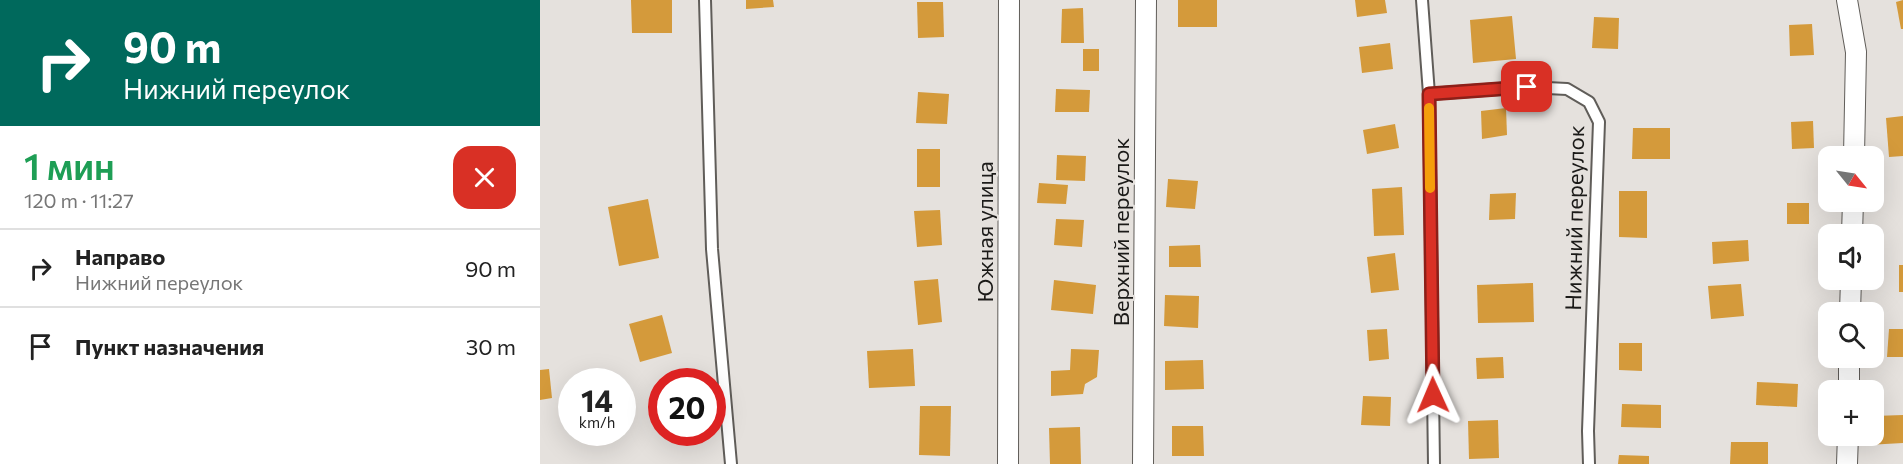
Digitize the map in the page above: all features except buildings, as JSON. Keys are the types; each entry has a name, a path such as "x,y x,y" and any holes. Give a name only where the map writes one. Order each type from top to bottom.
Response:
{"street":[{"name":"Южная улица","path":"1008,464 1009,0"},
{"name":"Верхний переулок","path":"1143,464 1146,0"},
{"path":"1847,0 1856,52 1854,146"},
{"path":"1847,464 1848,446"}],"lane":[{"path":"705,0 712,249 731,464"},
{"path":"1422,0 1429,94 1434,464"},
{"name":"Нижний переулок","path":"1429,94 1527,87 1567,88 1589,102 1599,122 1588,431 1589,464"}],"slow traffic":[{"path":"1429,108 1430,188"}],"route":[{"path":"1433,395 1429,94 1527,87"}]}
